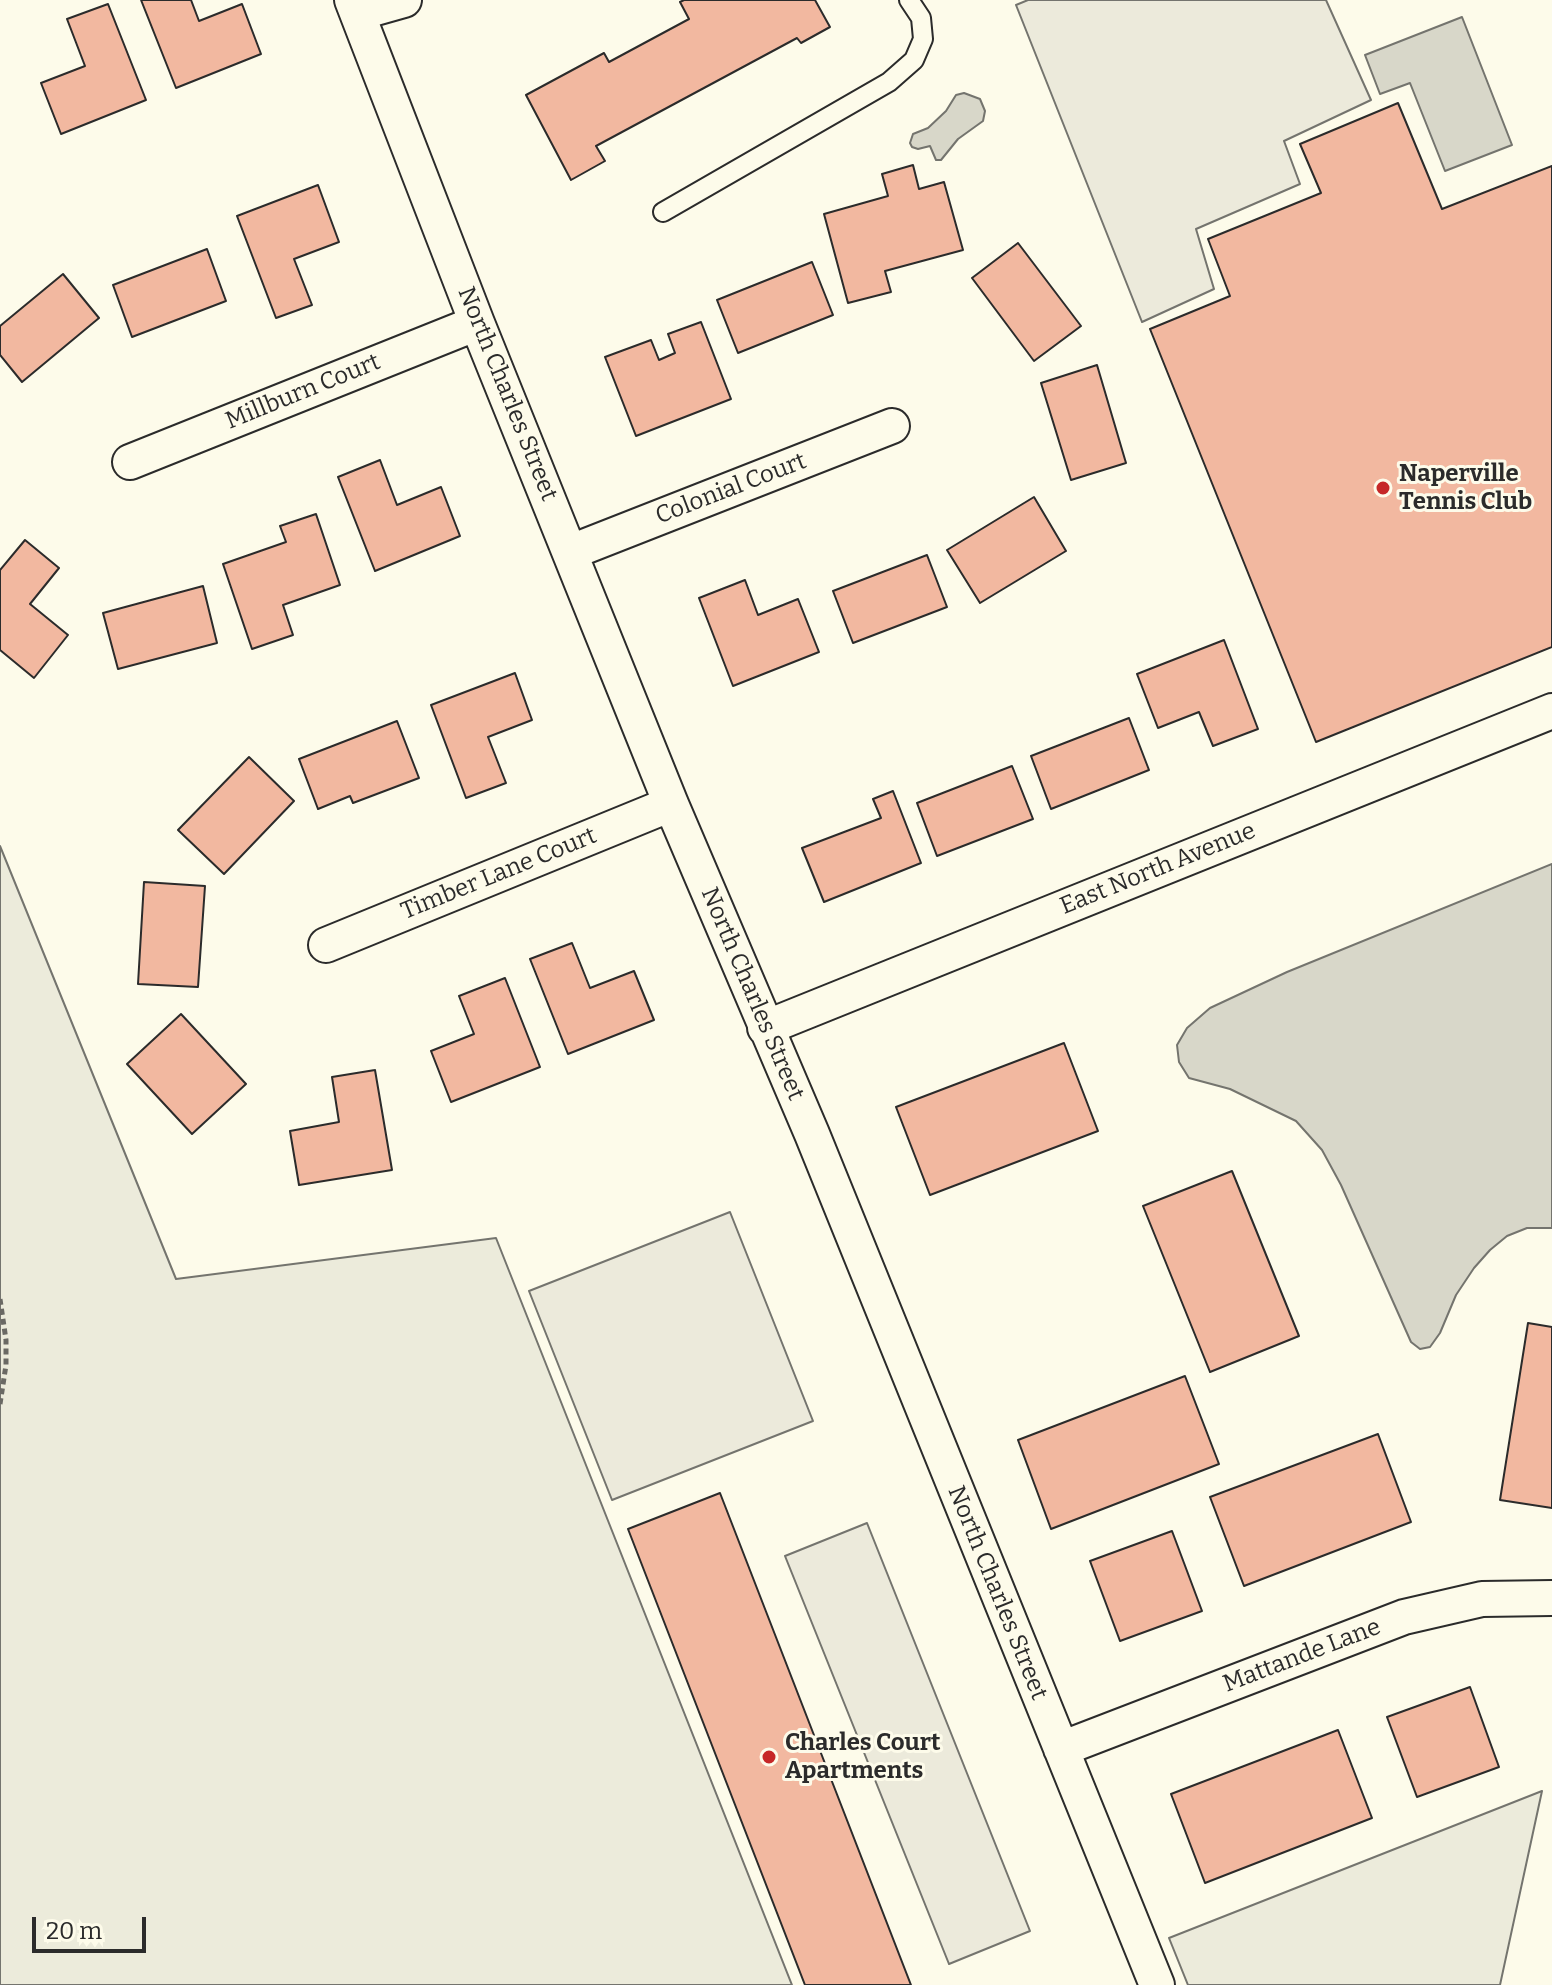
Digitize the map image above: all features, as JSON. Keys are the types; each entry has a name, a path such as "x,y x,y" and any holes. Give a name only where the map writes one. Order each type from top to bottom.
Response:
{"street":[{"path":"355,7 404,0"},
{"name":"North Charles Street","path":"355,7 477,323 671,804 812,1134 1157,1985"},
{"name":"Millburn Court","path":"130,462 477,323"},
{"name":"Colonial Court","path":"571,552 892,426"},
{"name":"East North Avenue","path":"765,1028 1552,711"},
{"name":"Timber Lane Court","path":"326,945 671,804"},
{"name":"Mattande Lane","path":"1061,1749 1404,1617 1482,1599 1552,1598"}],"lane":[{"path":"663,212 897,75 914,60 923,39 921,18 909,0"}],"path":[{"path":"0,1299 6,1352 0,1404"}],"shaded area":[{"path":"1028,0 1326,0 1371,100 1284,141 1300,184 1196,229 1214,289 1142,322 1016,5"},
{"path":"1462,17 1512,145 1445,171 1410,83 1380,94 1365,55"},
{"path":"964,93 980,99 985,111 983,121 958,139 941,160 936,160 930,146 912,147 913,134 928,128 946,111 956,95"},
{"path":"0,846 176,1279 496,1238 792,1985 0,1985"},
{"path":"1552,864 1552,1228 1527,1228 1507,1236 1490,1250 1456,1295 1440,1333 1430,1347 1420,1349 1411,1342 1341,1185 1322,1150 1296,1121 1230,1089 1189,1078 1179,1062 1177,1045 1187,1028 1210,1008 1287,972"},
{"path":"730,1212 813,1421 612,1500 529,1291"},
{"path":"867,1523 1030,1931 949,1964 785,1556"},
{"path":"1542,1791 1500,1985 1188,1985 1169,1938"}],"building":[{"path":"141,0 191,0 199,21 242,4 261,54 176,88"},
{"path":"815,0 830,27 801,43 797,38 596,146 605,161 571,180 526,95 604,53 609,62 689,19 680,2"},
{"path":"108,4 146,100 61,134 41,83 85,66 67,19"},
{"name":"Naperville Tennis Club","path":"1398,103 1442,209 1552,166 1552,647 1316,742 1150,329 1230,296 1208,239 1321,193 1300,144"},
{"path":"913,165 919,189 944,182 963,250 885,271 891,292 848,303 824,214 888,196 882,174"},
{"path":"318,185 339,242 294,259 312,305 276,318 237,216"},
{"path":"1018,243 1081,326 1034,361 972,278"},
{"path":"207,249 226,301 132,337 113,285"},
{"path":"812,262 833,315 738,353 717,300"},
{"path":"63,274 99,318 22,382 0,355 0,326"},
{"path":"701,322 731,399 636,436 605,357 651,340 659,360 675,353 668,334"},
{"path":"1097,365 1126,463 1071,480 1041,383"},
{"path":"380,460 397,505 441,487 460,536 375,571 338,477"},
{"path":"1034,497 1066,551 980,603 947,550"},
{"path":"316,514 340,585 283,605 293,635 252,649 223,564 286,542 280,526"},
{"path":"25,540 59,568 30,604 68,635 34,678 0,650 0,570"},
{"path":"927,555 947,607 853,643 833,591"},
{"path":"745,580 758,615 798,599 819,652 733,686 699,598"},
{"path":"203,586 217,643 118,669 103,613"},
{"path":"1224,640 1258,729 1213,746 1199,712 1158,728 1137,674"},
{"path":"515,673 532,720 488,737 506,783 466,798 431,705"},
{"path":"1129,718 1149,770 1051,809 1031,756"},
{"path":"397,721 419,778 353,803 350,796 318,809 299,759"},
{"path":"249,757 294,801 224,874 178,830"},
{"path":"1012,766 1033,819 937,856 917,803"},
{"path":"893,791 921,863 824,902 802,848 881,818 873,799"},
{"path":"144,882 205,886 198,987 138,984"},
{"path":"572,943 590,988 634,971 654,1020 568,1054 530,959"},
{"path":"505,978 540,1067 451,1102 431,1051 474,1034 459,996"},
{"path":"181,1014 246,1084 192,1134 127,1064"},
{"path":"1064,1043 1098,1131 930,1195 896,1107"},
{"path":"375,1070 392,1170 299,1185 290,1131 339,1122 332,1077"},
{"path":"1232,1171 1299,1336 1210,1372 1143,1206"},
{"path":"1528,1323 1552,1327 1552,1508 1500,1500"},
{"path":"1185,1376 1219,1464 1051,1529 1018,1440"},
{"path":"1378,1434 1411,1522 1244,1586 1210,1497"},
{"name":"Charles Court Apartments","path":"720,1493 911,1985 805,1985 628,1529"},
{"path":"1172,1531 1202,1611 1120,1641 1090,1561"},
{"path":"1470,1687 1499,1767 1417,1797 1387,1717"},
{"path":"1338,1730 1372,1818 1205,1883 1171,1794"}],"place":[{"name":"Naperville Tennis Club","path":"1383,488"},
{"name":"Charles Court Apartments","path":"769,1757"}]}
